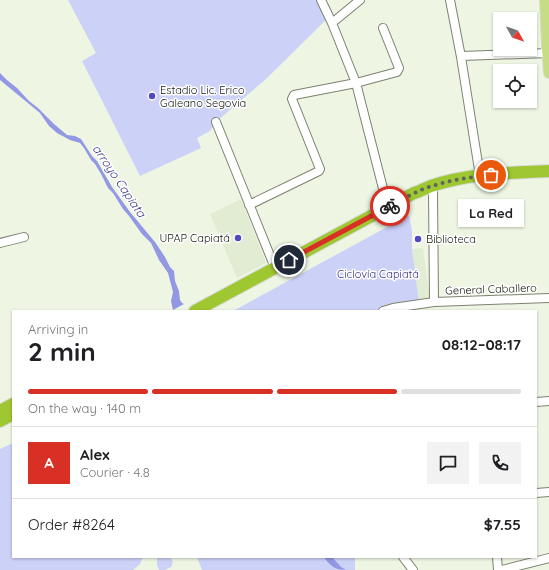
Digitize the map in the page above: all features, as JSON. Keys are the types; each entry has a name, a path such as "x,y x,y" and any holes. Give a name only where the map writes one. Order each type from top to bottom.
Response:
{"highway":[{"path":"197,310 431,186 458,179 480,176 549,171"},
{"path":"214,310 433,192 459,185 480,182 549,178"},
{"path":"0,411 12,405"},
{"path":"0,421 12,415"}],"main road":[{"path":"545,0 549,73"}],"street":[{"path":"321,0 356,83 388,208"},
{"path":"332,23 360,0"},
{"path":"450,0 461,56 480,176"},
{"path":"249,205 320,169 292,99 294,95 356,83 397,72 399,68 383,28"},
{"path":"461,56 548,53"},
{"path":"216,122 275,268"},
{"path":"433,192 434,302"},
{"path":"0,243 24,237"},
{"name":"General Caballero","path":"386,310 434,302 549,298"},
{"path":"537,401 549,401"},
{"path":"537,493 549,492"},
{"path":"404,558 413,570"},
{"path":"497,558 498,570"},
{"path":"502,570 549,558"}],"shaded area":[{"name":"UPAP Capiatá","path":"241,199 266,263 237,278 210,214"},
{"path":"423,248 430,301 419,302 412,249"}],"green space":[{"path":"68,0 326,0 333,13 266,79 216,122 210,131 197,138 201,148 140,176 82,61 96,53"},
{"name":"Ciclovía Capiatá","path":"409,215 419,302 382,310 235,310"},
{"path":"12,443 12,558 143,558 140,564 133,570 0,570 0,449"},
{"path":"157,558 171,558 173,562 171,567 165,570 159,570"},
{"path":"197,558 355,558 355,570 202,570"}],"water":[{"path":"0,73 67,135 75,136 81,139 97,161 112,187 130,212 155,242 174,271 180,300 184,304 173,310 171,301 173,292 168,273 159,260 151,243 142,234 108,188 95,164 84,148 80,143 70,140 57,133 49,126 40,113 0,80"},
{"path":"325,558 333,558 346,570 333,567"}],"way so far":[{"path":"390,206 431,186 458,179 491,175"}],"place":[{"name":"Estadio Lic. Erico Galeano Segovia","path":"152,96"},
{"name":"La Red","path":"491,175"},
{"name":"UPAP Capiatá","path":"238,238"},
{"name":"Biblioteca","path":"418,239"}],"route":[{"path":"289,260 390,206"}],"water label":[{"name":"arroyo Capiata","path":"119,181"}]}
